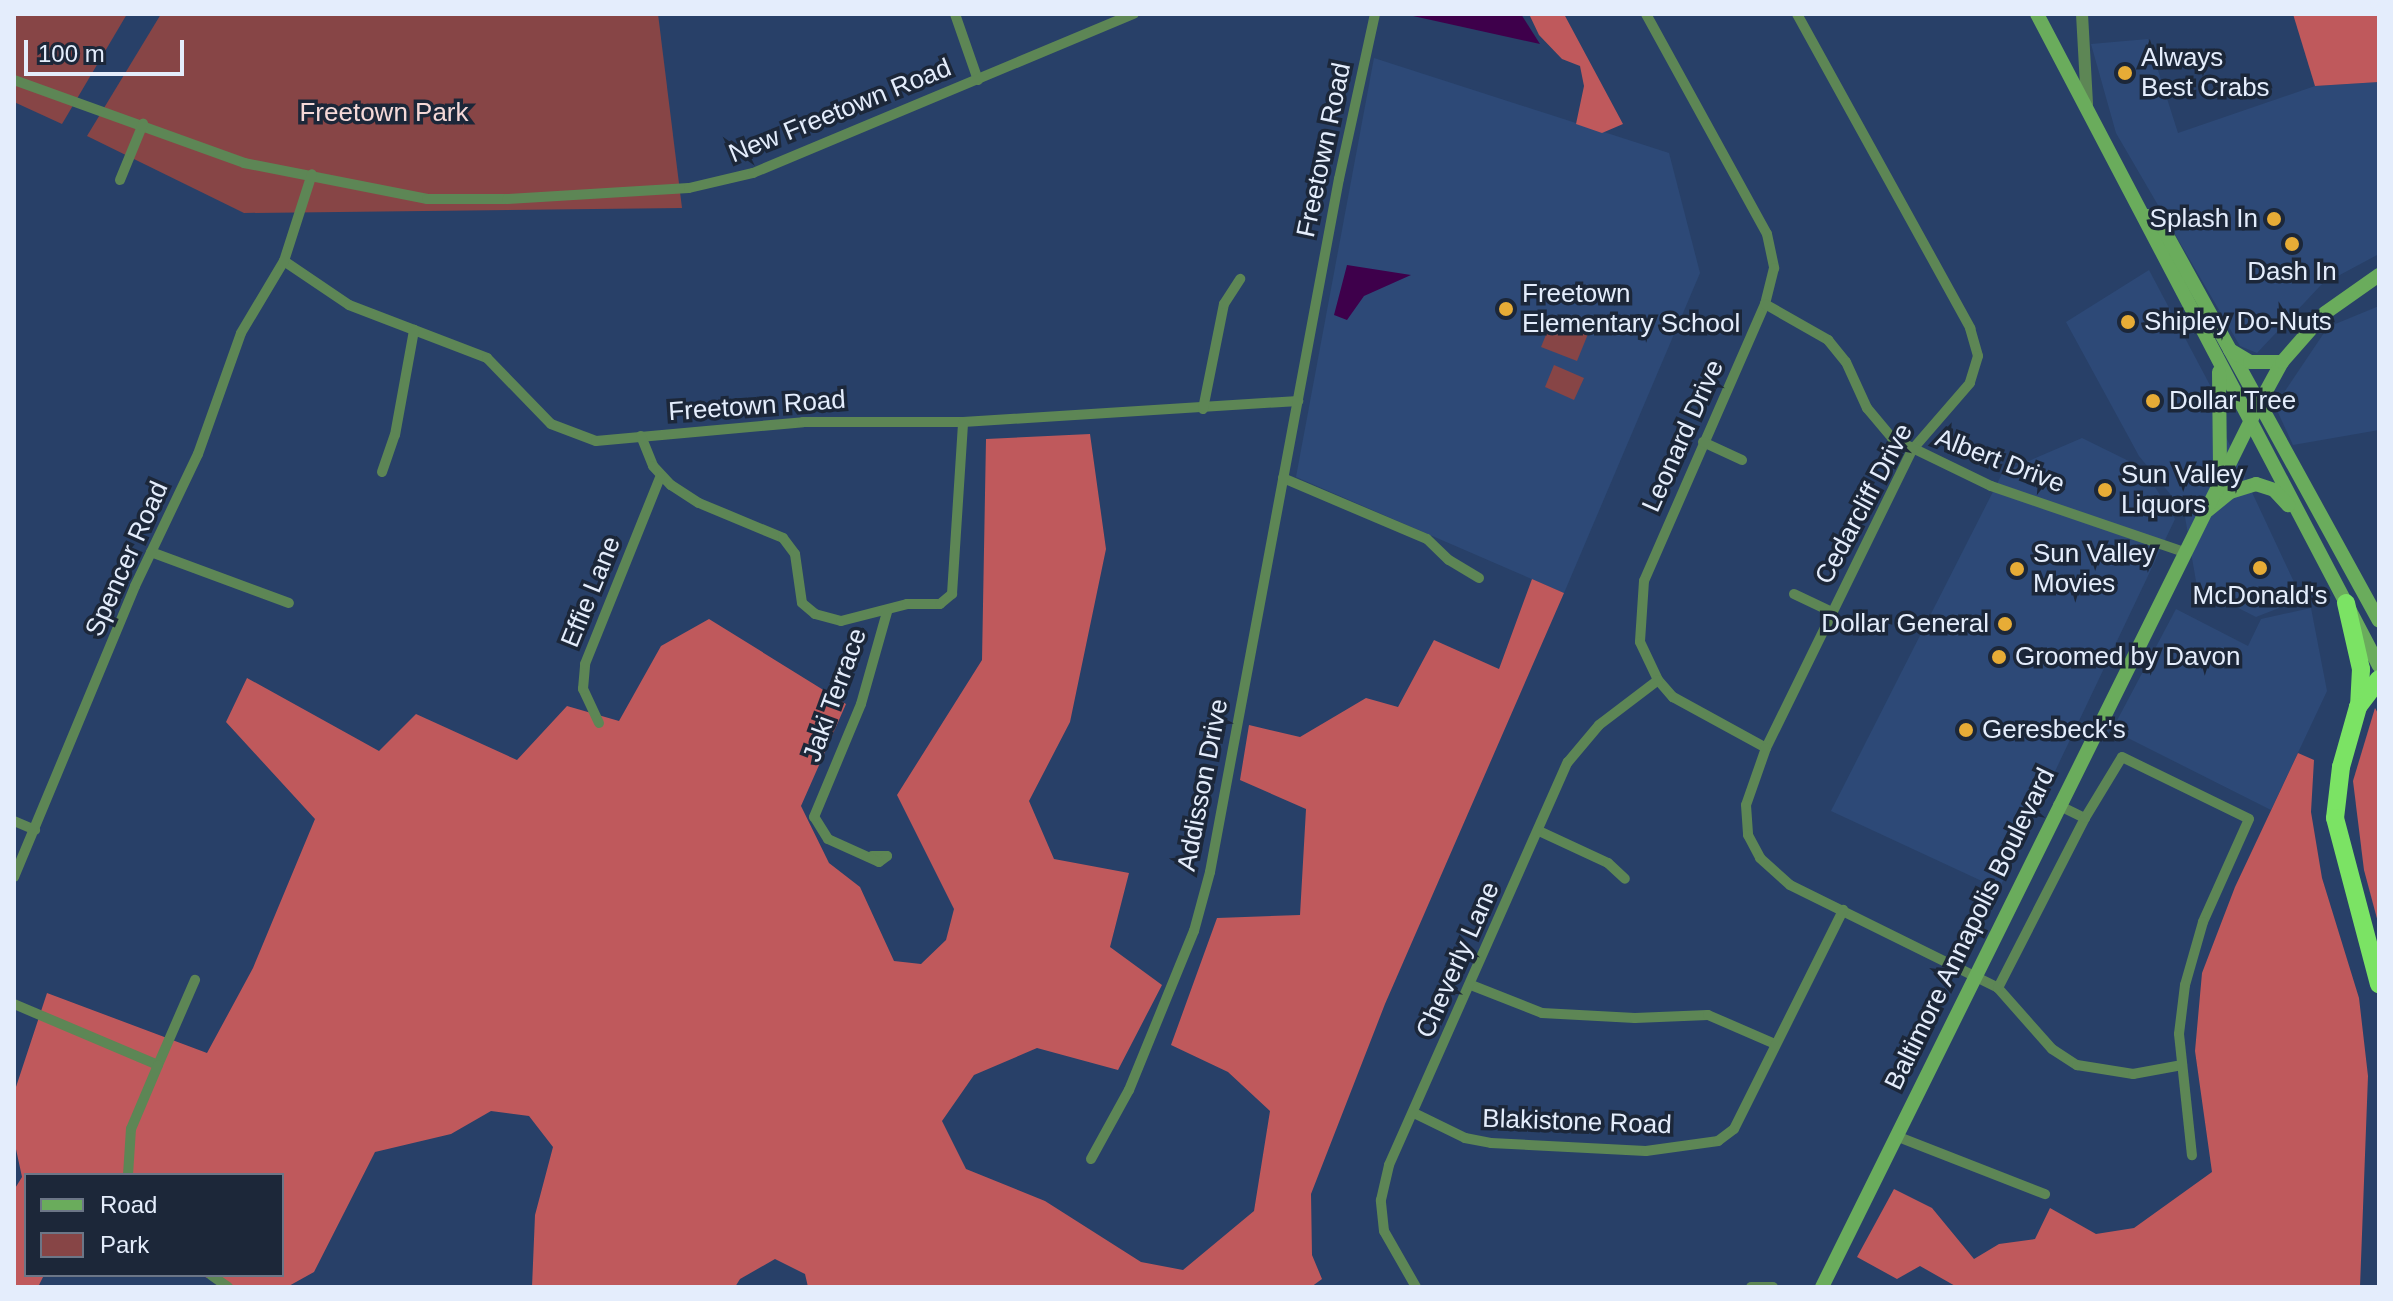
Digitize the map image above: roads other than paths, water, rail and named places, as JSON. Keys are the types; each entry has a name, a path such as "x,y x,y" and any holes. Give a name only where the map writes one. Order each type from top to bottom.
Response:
{"highway":[{"path":"2346,603 2361,669 2358,707 2341,767 2335,818 2379,984"},
{"path":"2358,707 2379,679"}],"main road":[{"path":"2037,14 2147,216 2150,234 2379,666"},
{"path":"2147,216 2163,228 2258,406 2379,621"},
{"name":"Baltimore Annapolis Boulevard","path":"1822,1287 2202,515 2282,362 2343,297 2379,275"},
{"path":"2227,348 2250,362 2282,362"},
{"path":"2219,366 2220,479"},
{"path":"2202,515 2230,492 2256,484 2274,490 2300,518"}],"street":[{"path":"955,14 978,80"},
{"name":"New Freetown Road","path":"312,174 455,201 689,188 772,167 1134,14"},
{"name":"Freetown Road","path":"284,261 349,305 487,358 564,433 596,441 803,422 963,422 1298,401 1375,14"},
{"name":"Leonard Drive","path":"1646,14 1767,234 1774,268 1765,304 1703,442 1639,602 1640,642 1658,680 1695,711 1766,748"},
{"name":"Cedarcliff Drive","path":"1797,14 1976,341 1976,371 1970,383 1912,450 1832,612 1766,748 1746,805 1748,835 1774,874 1998,988"},
{"path":"2082,14 2087,104"},
{"path":"14,80 143,124 220,157 312,174 284,261"},
{"path":"120,180 143,124"},
{"name":"Spencer Road","path":"14,877 151,552 198,454 241,333 284,261"},
{"path":"1203,409 1224,304 1240,279"},
{"name":"Albert Drive","path":"1765,304 1828,340 1877,424 1912,450 1991,486 2184,552"},
{"path":"382,472 395,435 414,330"},
{"name":"Addisson Drive","path":"1091,1159 1129,1090 1194,931 1210,872 1298,401"},
{"name":"Jaki Terrace","path":"872,856 828,839 814,817 861,704 887,612 907,604 945,603 956,587 963,422"},
{"path":"641,436 660,477 699,503 783,538 795,554 798,595 815,614 841,621 887,612"},
{"path":"1703,442 1742,460"},
{"name":"Effie Lane","path":"599,723 583,689 585,664 660,477"},
{"path":"1283,478 1427,539 1449,560 1479,578"},
{"path":"151,552 289,603"},
{"path":"1794,594 1832,612"},
{"name":"Cheverly Lane","path":"1416,1287 1387,1243 1381,1200 1389,1165 1579,744 1658,680"},
{"path":"2182,1065 2133,1074 2077,1065 2052,1049 1998,988 2085,818 2122,757 2249,819 2193,953 2179,1034 2192,1155"},
{"path":"2058,805 2085,818"},
{"path":"14,821 35,830"},
{"path":"1539,831 1608,863 1625,879"},
{"name":"Blakistone Road","path":"1414,1113 1465,1138 1491,1143 1646,1151 1709,1144 1734,1129 1843,910"},
{"path":"128,1173 131,1129 195,980"},
{"path":"1471,985 1542,1013 1635,1018 1708,1015 1775,1044"},
{"path":"14,1004 158,1065"},
{"path":"1896,1136 2045,1194"},
{"path":"1751,1287 1773,1287"}],"place":[{"name":"Always Best Crabs","path":"2125,73"},
{"name":"Splash In","path":"2274,219"},
{"name":"Dash In","path":"2292,244"},
{"name":"Freetown Elementary School","path":"1506,309"},
{"name":"Shipley Do-Nuts","path":"2128,322"},
{"name":"Dollar Tree","path":"2153,401"},
{"name":"Sun Valley Liquors","path":"2105,490"},
{"name":"McDonald's","path":"2260,568"},
{"name":"Sun Valley Movies","path":"2017,569"},
{"name":"Dollar General","path":"2005,624"},
{"name":"Groomed by Davon","path":"1999,657"},
{"name":"Geresbeck's","path":"1966,730"}],"park label":[{"name":"Freetown Park","path":"384,113"}]}
